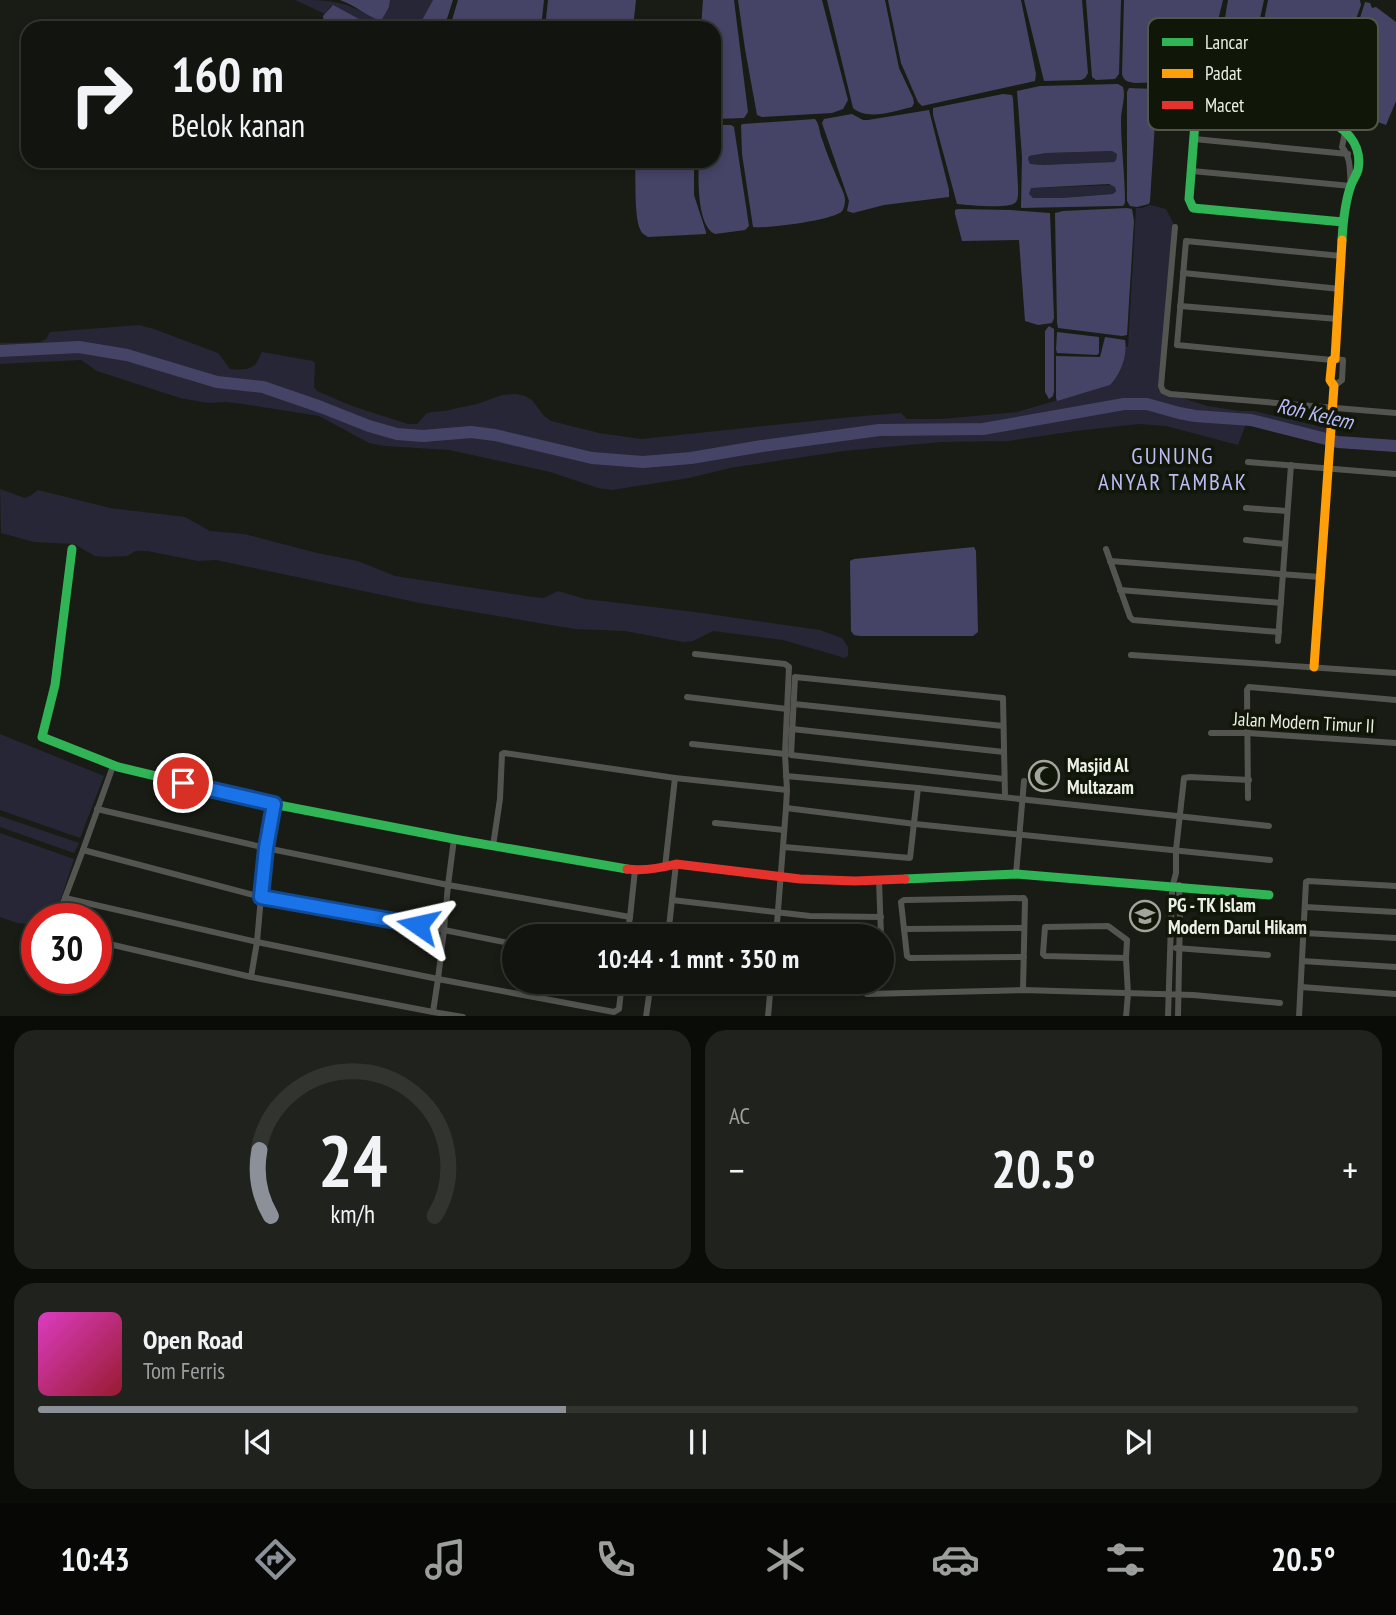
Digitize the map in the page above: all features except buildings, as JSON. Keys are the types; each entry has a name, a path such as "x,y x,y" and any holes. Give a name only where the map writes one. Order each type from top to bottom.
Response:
{"street":[{"path":"1195,130 1189,199 1193,208 1343,222"},
{"path":"1345,132 1342,147 1350,161 1351,186"},
{"path":"1314,667 1343,222 1359,161 1355,142 1345,132"},
{"path":"1194,139 1348,154"},
{"path":"1192,171 1351,186"},
{"path":"1175,227 1161,386 1163,391 1170,394 1396,413"},
{"path":"1333,359 1177,345 1180,306 1186,241 1341,256"},
{"path":"1183,273 1340,289"},
{"path":"1180,306 1338,319"},
{"path":"1248,462 1396,474"},
{"path":"1278,641 1291,465"},
{"path":"1246,508 1287,511"},
{"path":"1246,540 1285,544"},
{"path":"72,549 55,685 42,737 113,766 274,804 635,870 676,864 843,881 1016,874 1269,895"},
{"path":"1106,549 1133,620 1279,632"},
{"path":"1110,561 1320,577"},
{"path":"1120,590 1281,603"},
{"path":"695,654 785,664 789,667 785,754 787,790 777,924"},
{"path":"1131,655 1396,673"},
{"path":"1004,779 791,755 795,677 1003,698 1005,797"},
{"path":"1248,798 1249,687 1396,700"},
{"path":"687,697 787,709"},
{"path":"794,704 1003,726"},
{"path":"792,729 1004,752"},
{"name":"Jalan Modern Timur II","path":"1210,733 1396,743"},
{"path":"692,744 785,754"},
{"path":"493,846 504,753 675,778 787,790"},
{"path":"63,903 113,766"},
{"path":"786,776 1269,826"},
{"path":"666,867 675,778"},
{"path":"1168,1016 1176,850 1184,778 1249,780"},
{"path":"1016,874 1024,781"},
{"path":"784,847 910,858 918,788"},
{"path":"251,977 266,848 274,804"},
{"path":"786,808 915,824 1270,860"},
{"path":"97,809 266,848 447,885 630,917"},
{"path":"715,823 784,830"},
{"path":"433,1012 454,839"},
{"path":"83,850 261,897 502,942"},
{"path":"669,924 676,864"},
{"path":"629,924 635,870"},
{"path":"879,880 881,924"},
{"path":"1298,1016 1308,881 1396,886"},
{"path":"1174,889 1180,948 1178,1016"},
{"path":"65,898 257,942 502,991"},
{"path":"1023,990 1024,957 1024,928 1025,900 1023,898 901,902 907,956 910,958 1024,957"},
{"path":"672,900 810,916 881,917"},
{"path":"1305,907 1396,912"},
{"path":"1126,958 1044,956 1045,927 1108,926 1127,940 1126,1016"},
{"path":"904,929 1024,928"},
{"path":"1304,933 1396,938"},
{"path":"112,945 251,977 457,1016"},
{"path":"1171,947 1268,956"},
{"path":"1302,961 1396,967"},
{"path":"1301,987 1396,994"},
{"path":"894,993 1023,990 1168,993 1280,1003"},
{"path":"518,994 614,1012 619,1009 621,994"},
{"path":"646,1016 649,994"},
{"path":"768,1016 770,994"}],"shaded area":[{"path":"295,0 333,2 350,6 368,15 389,8 390,0 433,0 422,21 364,21 331,6 325,14"},
{"path":"340,0 390,0 381,21"},
{"path":"433,0 453,0 446,21 422,21"},
{"path":"458,0 544,0 542,21 452,20"},
{"path":"548,0 636,0 634,21 546,21"},
{"path":"703,0 734,0 748,112 744,118 721,119 721,21 702,21"},
{"path":"738,0 822,0 848,100 843,109 832,113 762,117 757,115"},
{"path":"827,0 885,0 899,68 913,98 912,107 874,114 859,112 853,108"},
{"path":"888,0 1021,0 1036,74 1035,81 922,106 901,63"},
{"path":"1024,0 1082,0 1088,73 1085,78 1044,81"},
{"path":"1086,0 1121,0 1119,74 1115,79 1096,80 1092,77"},
{"path":"1124,0 1223,0 1219,18 1148,18 1148,83 1129,82 1122,74"},
{"path":"1228,0 1264,0 1260,18 1225,18"},
{"path":"1268,0 1360,0 1361,5 1356,18 1265,18"},
{"path":"1365,2 1396,22 1396,101 1386,125 1378,122 1378,18 1360,18"},
{"path":"333,5 364,21 324,21 323,16"},
{"path":"1118,84 1123,87 1123,206 1021,208 1022,157 1017,91 1040,86","holes":["1112,151 1117,154 1114,162 1043,165 1030,164 1028,159 1029,156 1046,153","1109,184 1115,187 1113,194 1062,198 1033,198 1029,194 1031,188"]},
{"path":"1129,88 1148,89 1148,130 1155,130 1150,201 1149,204 1137,207 1130,206 1127,201"},
{"path":"1003,94 1012,95 1013,99 1017,200 1005,206 957,204 933,108"},
{"path":"929,110 949,197 884,205 853,213 847,211 849,201 822,123 824,119 852,114 868,120"},
{"path":"815,119 844,194 843,210 814,221 753,227 742,154 741,125"},
{"path":"721,125 731,125 734,127 749,226 745,230 715,234 709,230 702,212 699,168 721,168"},
{"path":"1112,151 1117,154 1114,162 1043,165 1030,164 1028,159 1029,156 1046,153"},
{"path":"635,168 694,168 694,195 706,234 648,237 642,233 638,223"},
{"path":"1113,185 1116,190 1113,194 1062,198 1033,198 1029,195 1030,188"},
{"path":"1150,205 1166,209 1175,227 1161,386 1170,394 1207,406 1254,411 1330,429 1329,446 1246,424 1238,445 1166,426 1139,424 1008,441 941,442 844,451 730,468 689,478 612,490 550,472 449,450 369,443 319,416 243,404 208,403 180,398 97,371 81,360 0,364 0,343 40,342 46,339 50,332 139,325 218,353 230,369 252,367 262,352 313,361 314,387 317,391 352,406 408,424 417,424 431,412 516,394 532,400 551,421 599,433 641,439 901,413 907,419 942,419 1017,412 1110,385 1117,377 1128,347 1136,208"},
{"path":"958,209 1050,213 1052,323 1038,325 1025,321 1019,240 962,241 955,214"},
{"path":"1132,209 1134,221 1127,335 1058,328 1055,213"},
{"path":"1049,326 1054,329 1054,391 1049,399 1045,392 1045,331"},
{"path":"1057,332 1099,337 1099,353 1057,353"},
{"path":"1105,337 1125,340 1124,357 1114,381 1110,385 1057,401 1056,356 1100,357"},
{"path":"0,489 25,498 38,490 110,508 185,517 210,531 244,534 358,561 395,576 533,597 544,598 558,591 585,599 820,630 842,638 848,647 848,655 845,658 783,640 713,631 693,641 683,642 625,631 575,629 420,603 216,560 198,561 147,551 135,551 128,556 95,556 74,544 34,542 1,533"},
{"path":"974,547 978,632 973,636 860,636 851,631 850,561"},
{"path":"0,734 104,776 80,838 0,810"},
{"path":"0,816 79,843 74,853 0,827"},
{"path":"0,833 74,859 59,903 21,903 21,923 0,917"}],"waterway":[{"name":"Roh Kelem","path":"0,351 79,347 127,355 217,382 263,387 397,434 423,436 471,432 495,435 592,458 643,462 691,458 879,430 983,429 1124,404 1147,404 1195,416 1251,420 1338,442 1396,446"}],"traffic: fast":[{"path":"1194,130 1189,199 1193,208 1343,222"},
{"path":"1342,240 1347,198 1359,160 1355,144 1343,130"},
{"path":"72,549 55,685 42,737 118,767 273,804 627,869"},
{"path":"905,879 1016,874 1269,895"}],"traffic: slow":[{"path":"1314,667 1334,386 1330,380 1332,360 1335,359 1342,240"}],"traffic: jam":[{"path":"627,869 652,869 676,864 800,879 905,879"}],"place":[{"name":"Masjid Al Multazam","path":"1044,776"},
{"name":"PG - TK Islam Modern Darul Hikam","path":"1145,916"}],"district":[{"name":"GUNUNG ANYAR TAMBAK","path":"1173,469"}],"route":[{"path":"183,783 274,804 261,897 418,925"}]}
